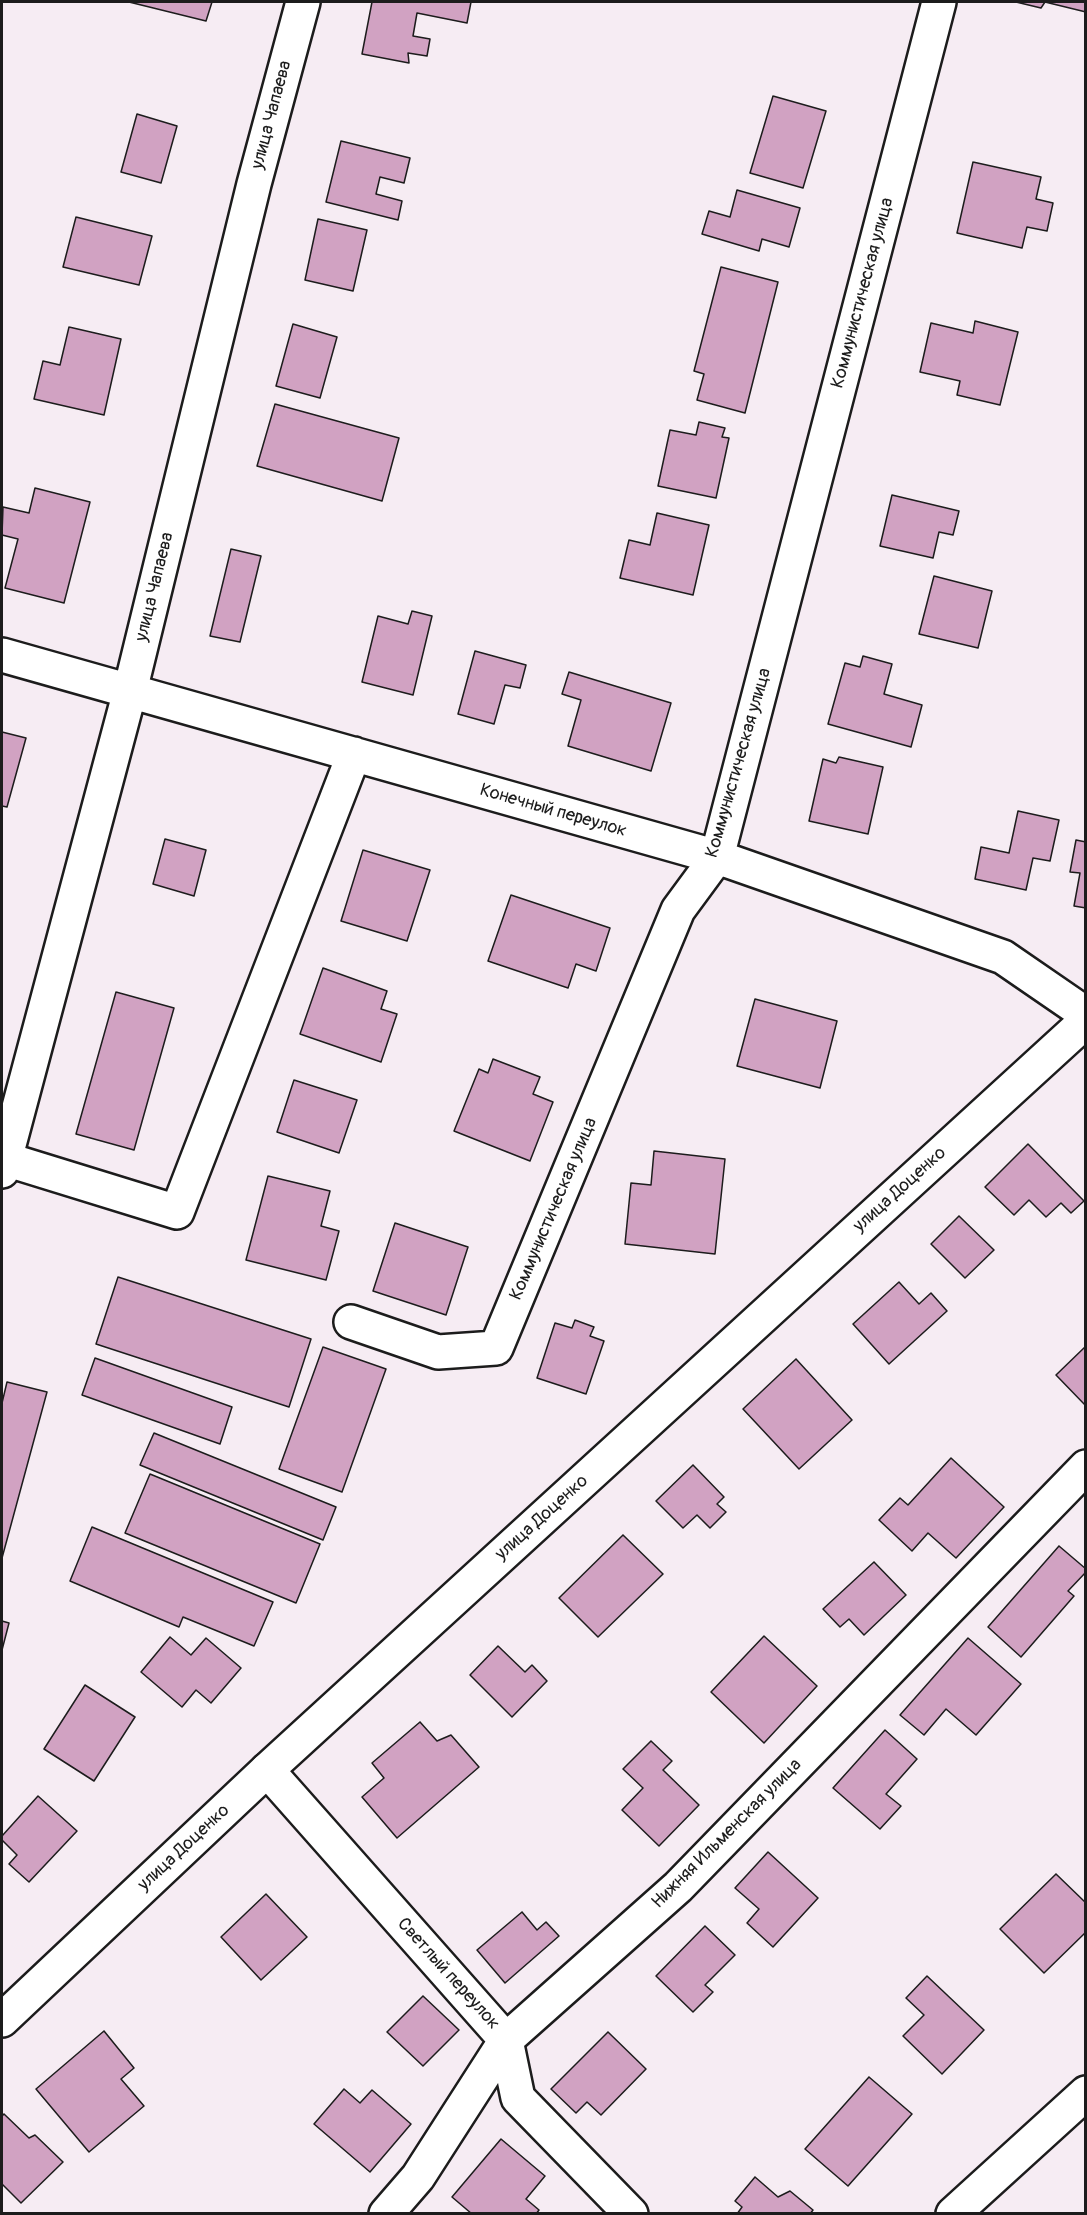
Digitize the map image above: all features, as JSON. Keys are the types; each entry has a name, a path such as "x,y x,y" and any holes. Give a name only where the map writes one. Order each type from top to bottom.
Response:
{"street":[{"name":"улица Чапаева","path":"3,1165 130,691 254,184 303,2"},
{"name":"Коммунистическая улица","path":"351,1322 438,1352 496,1348 678,910 717,857 939,2"},
{"name":"Конечный переулок","path":"2,655 717,857 1002,957 1086,1014"},
{"path":"3,1165 177,1212 354,754"},
{"name":"улица Доценко","path":"2,2020 267,1770 1086,1020"},
{"name":"Нижняя Ильменская улица","path":"386,2214 418,2177 506,2040 678,1887 1086,1467"},
{"name":"Светлый переулок","path":"267,1770 506,2040 518,2098 631,2214"},
{"path":"953,2214 1086,2093"}],"building":[{"path":"129,2 212,2 206,21"},
{"path":"372,2 471,2 467,23 417,13 413,36 430,39 427,56 408,53 409,63 362,54"},
{"path":"1016,2 1045,2 1041,8"},
{"path":"1045,2 1086,2 1086,12"},
{"path":"773,96 826,111 803,188 750,173"},
{"path":"137,114 177,126 161,183 121,172"},
{"path":"341,141 410,158 404,183 380,177 376,194 402,201 398,220 326,202"},
{"path":"973,162 1041,177 1036,199 1053,203 1047,231 1027,227 1022,248 957,233"},
{"path":"737,190 800,208 789,247 762,239 759,251 702,234 709,211 730,217"},
{"path":"76,217 152,236 139,285 63,267"},
{"path":"318,219 367,230 353,291 305,280"},
{"path":"721,267 778,282 745,413 697,400 704,374 694,371"},
{"path":"975,321 1018,332 1000,405 957,395 960,381 920,372 931,323 973,333"},
{"path":"293,324 337,337 320,398 276,386"},
{"path":"69,327 121,339 104,415 34,399 43,361 60,365"},
{"path":"275,404 399,438 382,501 257,466"},
{"path":"699,422 725,428 722,437 729,438 716,498 658,486 670,430 696,435"},
{"path":"35,488 90,502 64,603 5,588 18,539 2,535 3,507 29,513"},
{"path":"892,495 959,511 953,535 939,532 933,558 880,546"},
{"path":"657,513 709,525 693,595 620,578 629,540 650,545"},
{"path":"231,549 261,556 240,642 210,636"},
{"path":"934,576 992,591 978,648 919,634"},
{"path":"412,611 432,616 413,695 362,682 378,616 408,624"},
{"path":"475,651 526,665 520,688 505,685 494,724 458,714"},
{"path":"863,656 892,664 884,694 922,705 911,747 828,724 845,663 860,667"},
{"path":"569,672 671,703 651,771 568,746 581,700 562,694"},
{"path":"2,732 26,738 7,807 2,806"},
{"path":"839,757 883,767 868,834 809,821 823,759 836,763"},
{"path":"1018,811 1059,820 1050,861 1033,858 1026,890 975,879 981,847 1009,853"},
{"path":"165,839 206,850 194,896 153,884"},
{"path":"1076,840 1086,842 1086,908 1074,906 1080,873 1070,872"},
{"path":"363,850 430,870 407,941 341,921"},
{"path":"511,895 610,928 596,971 576,964 568,988 488,961"},
{"path":"323,968 387,991 381,1009 397,1014 381,1062 300,1034"},
{"path":"116,992 174,1008 134,1150 76,1134"},
{"path":"755,999 837,1021 820,1088 737,1066"},
{"path":"493,1059 540,1077 533,1094 553,1102 530,1161 454,1131 479,1069 488,1073"},
{"path":"294,1080 357,1100 339,1153 277,1132"},
{"path":"1028,1144 1084,1201 1071,1213 1061,1203 1046,1217 1029,1200 1014,1215 985,1187"},
{"path":"654,1151 725,1159 715,1254 625,1244 631,1183 651,1185"},
{"path":"268,1176 330,1191 321,1226 339,1231 326,1280 246,1260"},
{"path":"959,1216 994,1250 965,1278 931,1244"},
{"path":"395,1223 468,1247 446,1315 373,1291"},
{"path":"118,1277 311,1339 289,1407 96,1344"},
{"path":"899,1282 919,1304 931,1293 947,1311 889,1364 853,1324"},
{"path":"575,1320 594,1327 590,1336 604,1341 586,1394 537,1378 555,1323 572,1328"},
{"path":"1086,1346 1086,1406 1056,1375"},
{"path":"323,1347 386,1369 342,1492 279,1469"},
{"path":"95,1358 232,1407 220,1444 82,1395"},
{"path":"796,1359 852,1420 799,1469 743,1409"},
{"path":"7,1382 47,1392 2,1558 2,1403"},
{"path":"154,1433 336,1507 323,1540 140,1465"},
{"path":"951,1458 1004,1507 956,1558 928,1533 912,1551 879,1520 900,1498 908,1505"},
{"path":"693,1465 724,1497 717,1504 726,1512 710,1528 697,1515 683,1528 656,1501"},
{"path":"150,1474 320,1544 296,1603 125,1533"},
{"path":"92,1527 273,1602 254,1646 183,1617 179,1627 70,1581"},
{"path":"623,1535 663,1574 598,1637 559,1598"},
{"path":"1059,1546 1086,1569 1086,1572 1068,1591 1074,1596 1021,1657 988,1627"},
{"path":"874,1562 906,1595 864,1635 849,1619 840,1627 823,1609"},
{"path":"2,1621 9,1623 2,1650"},
{"path":"764,1636 817,1686 764,1743 711,1692"},
{"path":"170,1637 191,1655 206,1638 241,1668 211,1703 196,1690 182,1707 141,1672"},
{"path":"968,1638 1021,1684 976,1735 946,1709 924,1735 900,1715"},
{"path":"498,1646 525,1672 532,1665 547,1681 512,1717 470,1675"},
{"path":"85,1685 135,1717 94,1781 44,1749"},
{"path":"420,1722 437,1741 451,1735 479,1767 397,1838 362,1797 384,1778 372,1763"},
{"path":"885,1730 917,1759 886,1794 901,1806 880,1829 833,1788"},
{"path":"651,1741 672,1761 663,1770 699,1805 659,1846 622,1810 643,1788 623,1769"},
{"path":"38,1796 77,1831 29,1882 9,1864 17,1855 2,1840 2,1836"},
{"path":"768,1852 818,1898 773,1947 747,1923 759,1909 735,1888"},
{"path":"1056,1874 1086,1903 1086,1932 1044,1973 1000,1929"},
{"path":"266,1894 307,1937 261,1980 221,1937"},
{"path":"522,1912 537,1930 546,1922 559,1936 505,1983 477,1950"},
{"path":"705,1926 735,1955 705,1985 713,1992 693,2012 656,1976"},
{"path":"927,1976 984,2030 942,2074 903,2036 924,2015 906,1998"},
{"path":"423,1996 459,2030 423,2066 387,2032"},
{"path":"104,2031 134,2068 121,2079 144,2106 89,2152 36,2089"},
{"path":"608,2032 646,2069 601,2115 587,2102 576,2113 551,2089"},
{"path":"869,2077 912,2114 848,2186 805,2149"},
{"path":"344,2089 360,2103 372,2090 411,2124 370,2172 314,2124"},
{"path":"4,2114 29,2138 35,2135 63,2162 21,2203 2,2184 2,2116"},
{"path":"501,2139 545,2176 526,2199 539,2210 536,2214 472,2214 452,2197"},
{"path":"755,2177 778,2197 790,2191 813,2210 810,2214 737,2214 742,2207 735,2201"}]}
